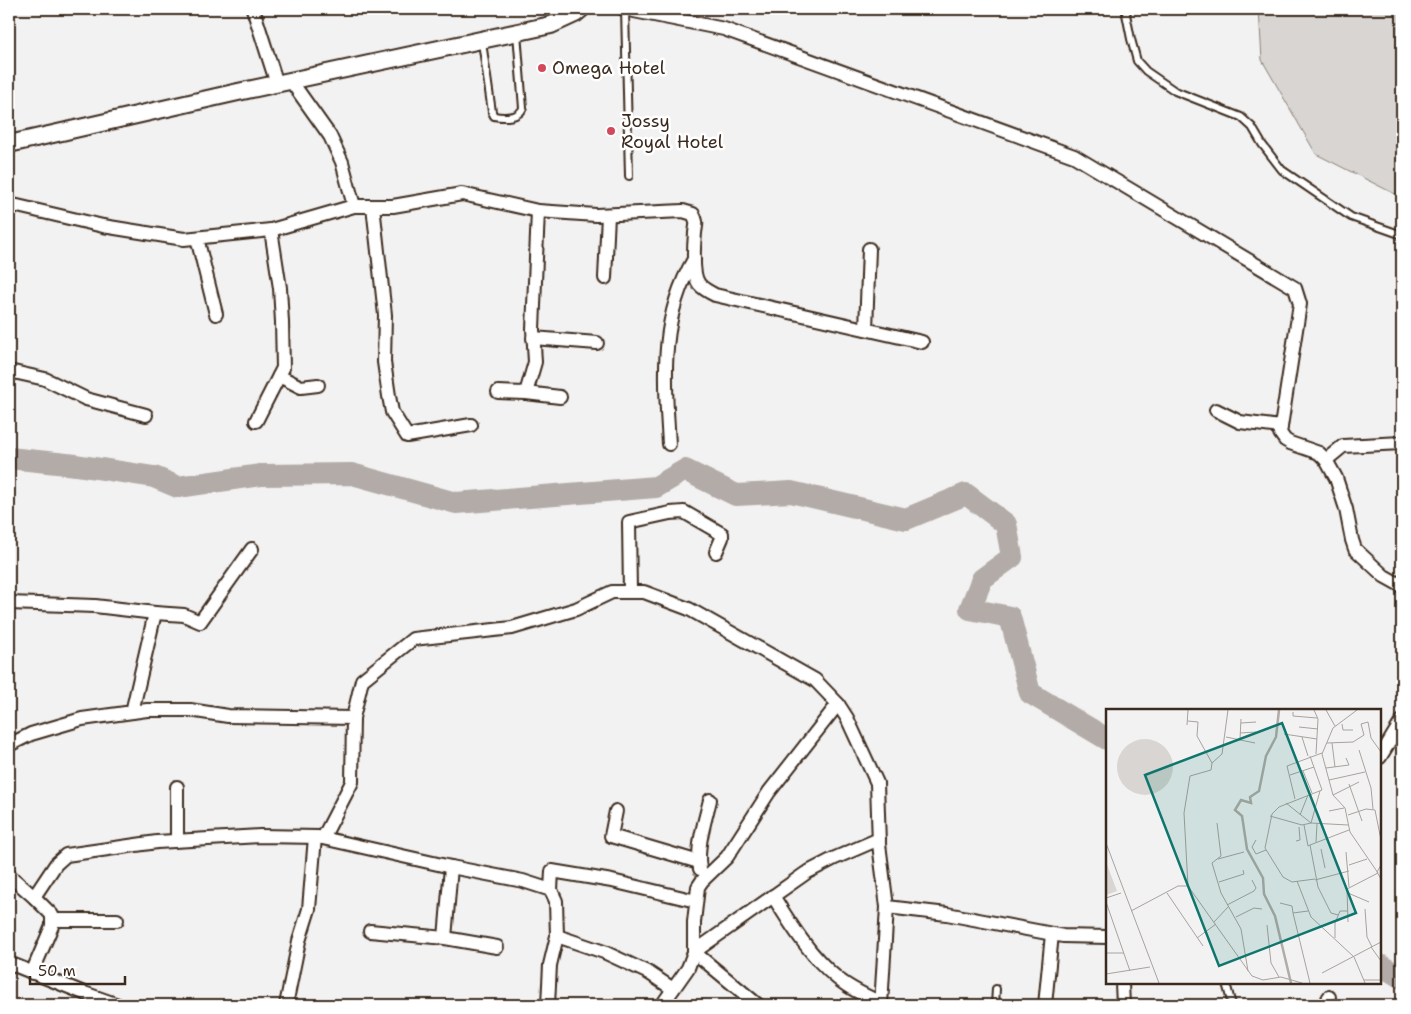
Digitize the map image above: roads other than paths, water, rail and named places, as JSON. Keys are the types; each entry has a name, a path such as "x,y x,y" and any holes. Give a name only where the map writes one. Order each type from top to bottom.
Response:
{"street":[{"path":"253,9 284,83 330,136 342,162 354,206"},
{"path":"9,144 228,94 551,25 575,14 581,9"},
{"path":"624,9 724,29 1074,156 1295,288 1300,304 1280,433 1290,443 1319,453 1326,460 1336,478 1346,509 1355,549 1384,576 1402,586"},
{"path":"9,204 103,226 184,240 271,230 354,206 393,206 462,194 538,211 596,215 683,211 693,214 697,221 695,234 695,275 703,288 715,295 922,342"},
{"path":"372,206 385,315 384,362 392,412 407,436 471,425"},
{"path":"526,392 535,362 533,338 538,211"},
{"path":"605,278 608,214"},
{"path":"256,421 283,368 280,288 271,230"},
{"path":"197,238 216,314"},
{"path":"866,329 869,249"},
{"path":"669,444 665,373 667,342 677,298 686,273 695,257"},
{"path":"533,338 597,343"},
{"path":"9,372 45,379 86,399 146,415"},
{"path":"279,376 300,387 318,385"},
{"path":"498,392 526,392 560,397"},
{"path":"1216,410 1240,422 1281,427"},
{"path":"1326,460 1343,446 1402,443"},
{"path":"630,592 629,522 670,513 684,512 722,534 716,552"},
{"path":"9,603 95,606 184,615 200,622 252,549"},
{"path":"286,1005 308,908 319,837 352,782 352,718 362,680 413,639 512,628 576,609 612,592 644,592 689,609 815,680 838,704 848,718 877,783 879,840 887,907 881,1004 859,993 838,979 818,960 794,930 772,896"},
{"path":"132,712 155,613"},
{"path":"662,1005 688,968 694,952 694,922 698,887 727,857 769,792 838,704"},
{"path":"9,745 31,734 82,719 147,710 190,710 228,716 352,718"},
{"path":"1381,755 1402,721"},
{"path":"177,787 177,840"},
{"path":"702,881 699,862 710,800"},
{"path":"616,811 611,836 699,862"},
{"path":"34,897 56,864 66,855 177,840 260,836 319,837 380,852 523,881 550,890"},
{"path":"694,952 806,872 879,840"},
{"path":"445,938 451,867"},
{"path":"548,1005 550,965 557,936 556,902 550,890 552,871 612,881 696,901"},
{"path":"9,875 52,915 52,926 32,973"},
{"path":"887,907 947,914 1063,936 1106,937"},
{"path":"52,920 117,920"},
{"path":"370,931 445,938 497,948"},
{"path":"1045,1005 1052,934"},
{"path":"557,936 604,952 648,973 673,989"},
{"path":"694,952 758,1005"},
{"path":"9,964 118,1005"},
{"path":"1122,984 1123,1005"}],"lane":[{"path":"624,9 629,176"},
{"path":"1128,9 1126,14 1137,61 1146,71 1175,91 1241,117 1252,126 1262,144 1282,170 1351,218 1402,234"},
{"path":"482,40 492,112 494,116 500,117 518,115 523,108 517,33"},
{"path":"1226,984 1232,1005"},
{"path":"995,1005 996,989"}],"waterway":[{"path":"9,458 76,465 154,477 178,487 261,475 352,474 456,503 656,487 685,470 736,495 791,492 906,519 966,494 1006,524 1012,557 982,579 970,609 1010,617 1030,693 1106,738"},
{"path":"1381,966 1402,978"}],"place":[{"name":"Omega Hotel","path":"542,68"},
{"name":"Jossy Royal Hotel","path":"611,131"}]}
